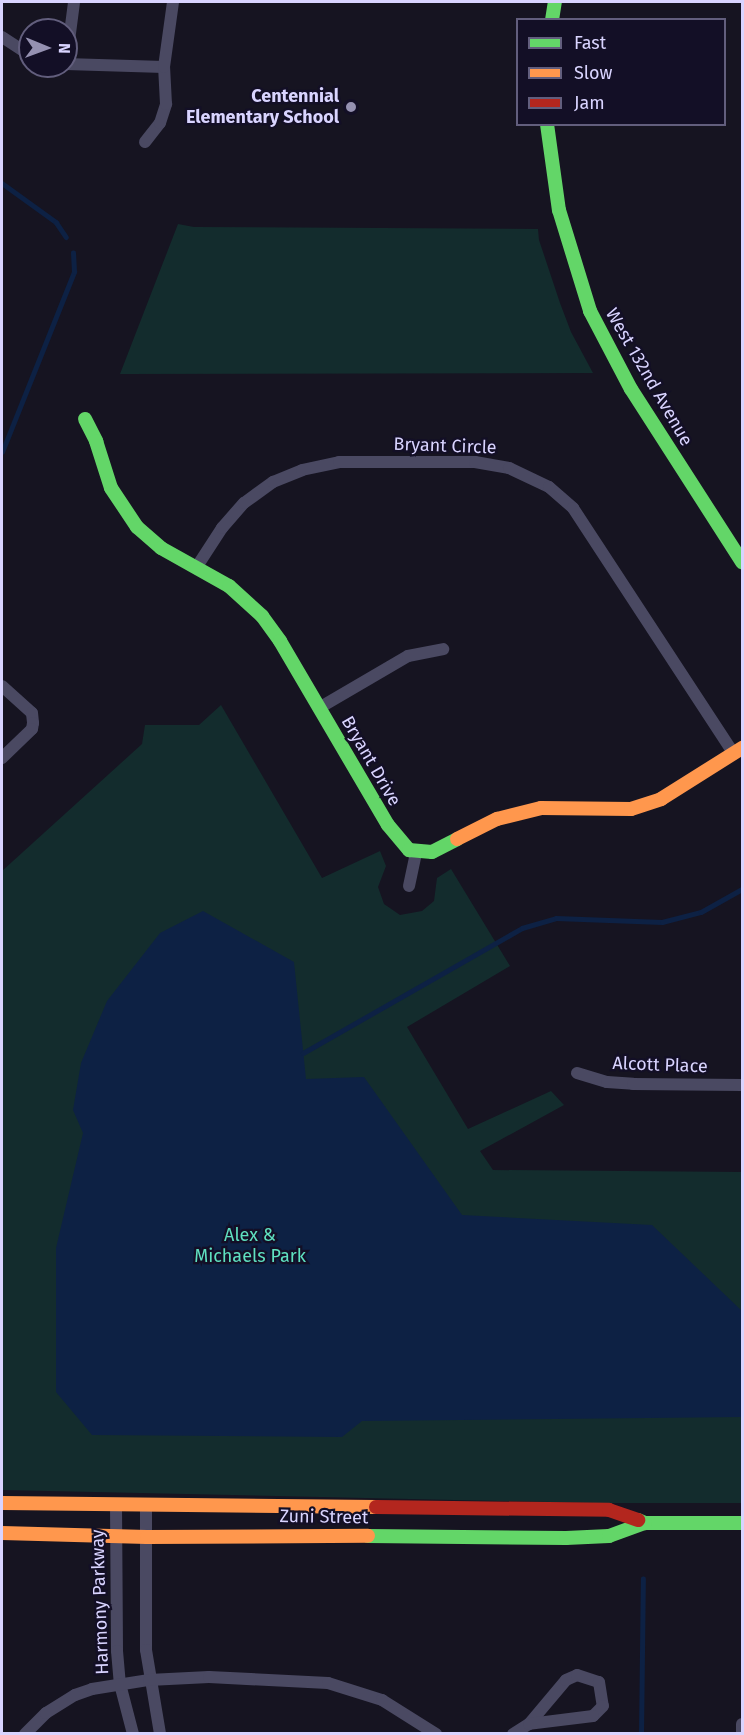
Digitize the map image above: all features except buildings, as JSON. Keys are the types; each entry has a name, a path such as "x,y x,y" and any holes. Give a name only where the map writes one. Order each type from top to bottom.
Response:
{"street":[{"path":"72,18 74,2"},
{"path":"145,142 160,123 165,104 164,67 173,2"},
{"path":"552,18 555,2"},
{"path":"2,37 18,47"},
{"path":"78,64 164,67"},
{"name":"West 132nd Avenue","path":"547,126 559,210 571,258 590,311 631,389 742,562"},
{"name":"Bryant Drive","path":"85,419 96,441 111,488 137,527 161,548 229,586 262,616 280,641 391,831 404,846 416,852"},
{"name":"Bryant Circle","path":"196,568 222,528 244,503 273,482 302,470 339,462 475,462 509,468 549,487 573,508 738,751"},
{"path":"319,708 408,656 443,649"},
{"path":"2,686 32,713 33,723 27,735 2,758"},
{"path":"409,886 416,852 432,852 497,819 514,813 541,808 631,809 661,799 738,751"},
{"name":"Alcott Place","path":"577,1072 607,1082 742,1085"},
{"name":"Zuni Street","path":"2,1503 609,1510 645,1523 742,1524"},
{"name":"Harmony Parkway","path":"116,1504 117,1651 120,1684 133,1734"},
{"path":"146,1504 146,1650 149,1680 160,1734"},
{"name":"Zuni Street","path":"2,1533 115,1534 147,1537 287,1535 566,1538 609,1536 645,1523"},
{"path":"513,1734 530,1724 567,1680 577,1675 599,1682 604,1695 603,1706 593,1716 530,1724"},
{"path":"25,1734 46,1713 75,1695 120,1684 149,1680 209,1677 328,1683 382,1700 436,1734"},
{"path":"741,1734 742,1724"}],"green space":[{"path":"178,224 194,227 538,229 539,240 571,332 593,373 120,374"},
{"name":"Alex & Michaels Park","path":"221,705 322,878 380,851 386,866 378,887 384,904 400,915 422,911 434,901 437,878 451,869 510,966 407,1027 468,1129 551,1091 564,1105 480,1151 493,1170 742,1172 742,1503 594,1503 2,1490 2,871 142,744 145,725 199,725"}],"water":[{"path":"203,911 294,962 306,1079 364,1077 462,1215 652,1225 742,1311 742,1417 362,1421 342,1437 92,1435 56,1392 56,1248 83,1133 73,1110 81,1063 107,1001 160,933"}],"waterway":[{"path":"2,183 56,222 66,237"},
{"path":"2,452 74,272 73,253"},
{"path":"303,1053 522,928 556,918 662,922 701,912 742,889"},
{"path":"641,1734 643,1579"}],"traffic: fast":[{"path":"552,18 555,2"},
{"path":"547,126 559,210 590,311 631,389 742,562"},
{"path":"85,419 96,441 111,488 137,527 161,548 229,586 262,616 280,641 388,825 409,850 432,852 457,839"},
{"path":"638,1520 645,1523 742,1523"},
{"path":"368,1536 566,1538 609,1536 645,1523"}],"traffic: slow":[{"path":"457,839 497,819 541,808 631,809 661,799 742,748"},
{"path":"2,1503 376,1507"},
{"path":"2,1533 147,1537 368,1536"}],"traffic: jam":[{"path":"376,1507 609,1510 638,1520"}],"place":[{"name":"Centennial Elementary School","path":"351,107"}]}
